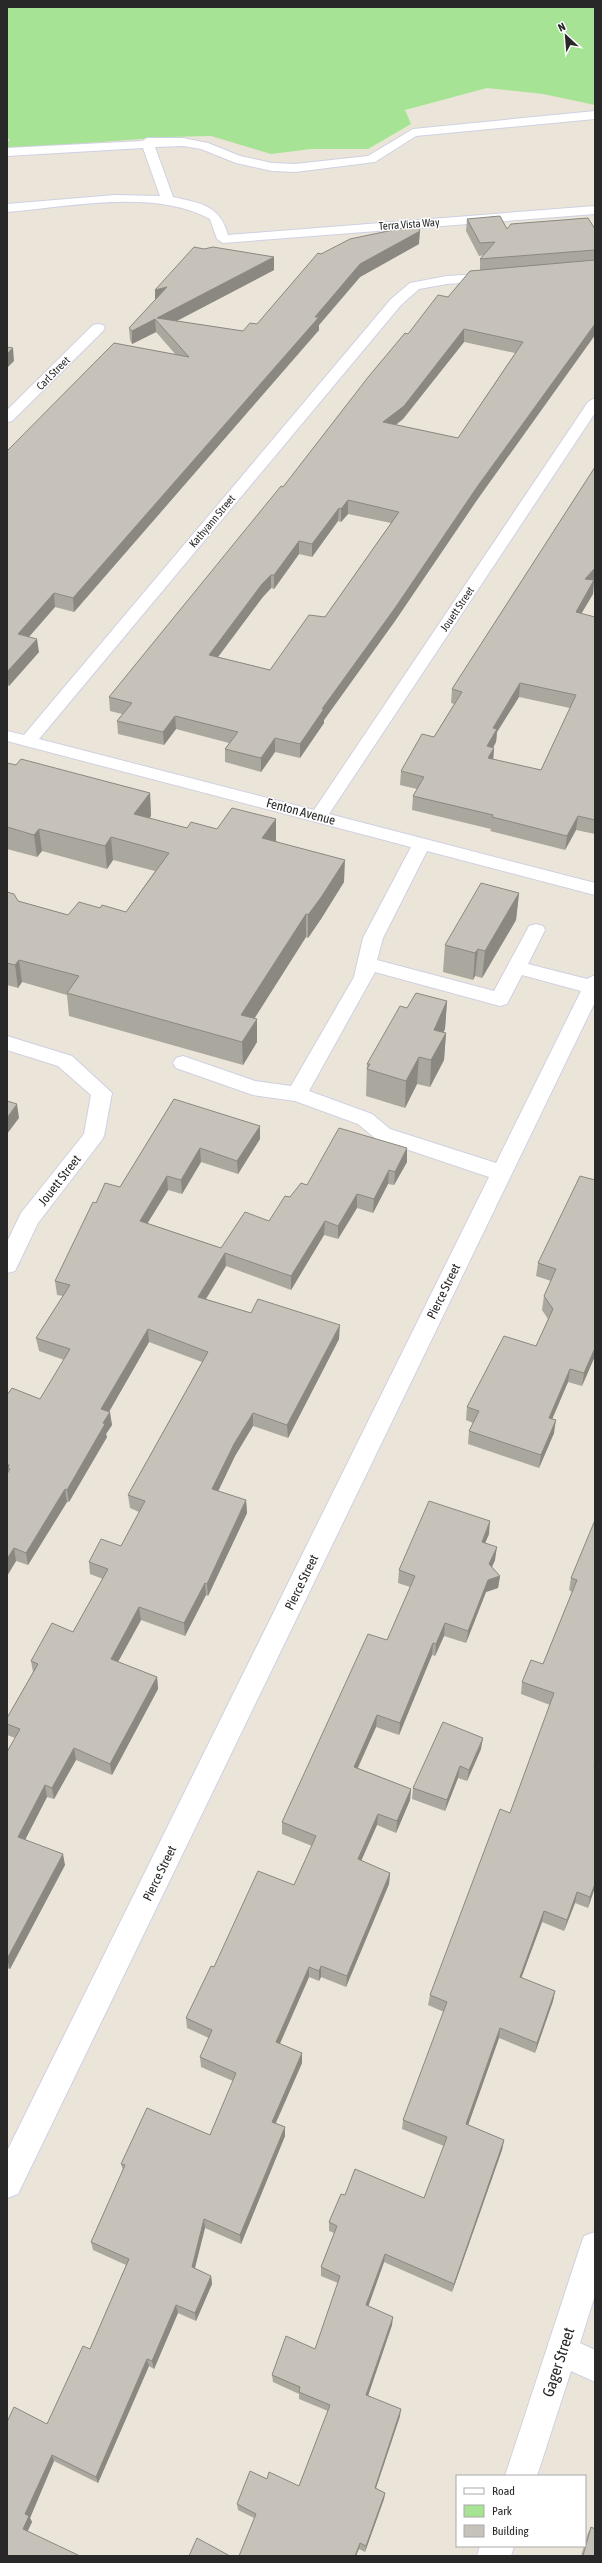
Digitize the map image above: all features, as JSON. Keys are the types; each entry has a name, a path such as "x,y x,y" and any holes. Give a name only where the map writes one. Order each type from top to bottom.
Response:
{"street":[{"path":"7,152 147,142 183,142 204,146 236,159 272,166 295,168 371,159 413,133 595,115"},
{"path":"7,208 142,198 168,200 147,142"},
{"name":"Terra Vista Way","path":"168,200 183,201 200,208 215,217 223,239 595,210"},
{"name":"Kathyann Street","path":"28,741 396,302 415,286 447,280 509,275"},
{"name":"Carl Street","path":"7,418 98,328"},
{"name":"Jouett Street","path":"319,816 595,402"},
{"name":"Fenton Avenue","path":"7,736 595,889"},
{"path":"297,1094 364,977 373,938 422,843"},
{"path":"367,964 500,999 536,930"},
{"path":"516,967 594,984"},
{"name":"Pierce Street","path":"7,2183 594,984"},
{"name":"Jouett Street","path":"7,1043 65,1061 102,1093 94,1136 29,1219 7,1265"},
{"path":"183,1063 253,1088 297,1094 365,1119 383,1134 501,1173"},
{"name":"Gager Street","path":"520,2475 562,2352 595,2247"},
{"path":"562,2352 595,2366"}],"green space":[{"path":"7,7 595,7 595,105 543,94 487,88 405,110 411,124 368,149 311,149 271,154 211,136 168,137 7,149 7,143 10,139 7,139"}],"building":[{"path":"500,216 507,229 511,224 588,218 595,229 595,250 480,259 495,242 480,243 467,219"},
{"path":"417,225 420,231 360,264 315,317 319,317 73,598 54,593 18,634 37,639 7,672 7,451 114,343 189,357 155,319 132,331 129,328 167,287 155,290 194,247 204,249 213,247 274,257 157,318 243,331 250,323 257,324 318,253 321,254 350,239"},
{"path":"595,260 595,324 477,487 395,608 322,709 324,709 300,744 275,738 261,758 225,749 238,732 175,716 163,732 117,721 132,703 109,697 281,486 283,487 369,376 405,333 408,334 438,295 448,297 470,271","holes":["464,329 523,342 458,438 383,422 404,406","348,500 399,512 325,617 309,615 270,670 209,655 262,584 271,575 274,575 299,541 312,544 339,508 341,509"]},
{"path":"7,347 13,348 7,354"},
{"path":"595,467 595,568 585,579 594,580 576,612 595,617 595,820 578,816 567,836 492,817 493,815 413,796 424,777 401,771 422,734 434,737 462,692 452,689","holes":["520,683 576,695 541,770 488,758 494,748 487,746 497,729 493,728"]},
{"path":"21,759 150,793 134,814 187,828 191,822 217,829 232,808 276,819 262,838 345,860 322,896 308,915 306,914 241,1015 257,1019 242,1042 67,993 79,976 19,960 15,965 7,963 7,892 14,894 18,901 68,915 79,902 100,908 102,905 126,912 169,853 111,837 105,846 39,829 34,835 7,827 7,763 16,765"},
{"path":"481,883 519,893 485,951 478,949 475,953 445,945"},
{"path":"416,993 447,1001 434,1030 446,1033 431,1060 419,1057 406,1081 367,1069 370,1064 367,1064 400,1006 407,1008"},
{"path":"174,1099 260,1126 237,1161 200,1148 181,1180 167,1176 140,1221 221,1248 245,1212 269,1221 285,1196 290,1197 301,1183 307,1185 339,1128 407,1148 395,1172 389,1170 374,1199 357,1194 338,1226 325,1221 291,1276 225,1253 198,1297 251,1313 258,1299 340,1325 287,1425 253,1413 234,1444 212,1489 246,1500 207,1584 205,1583 184,1623 139,1607 111,1659 157,1677 110,1764 74,1748 52,1788 45,1785 18,1837 63,1854 7,1959 7,1752 20,1729 7,1724 7,1718 38,1664 31,1661 52,1623 73,1632 108,1569 89,1562 101,1539 121,1546 145,1501 128,1495 208,1352 148,1329 101,1409 110,1412 103,1423 105,1424 67,1490 65,1489 26,1553 14,1548 7,1559 7,1474 10,1469 8,1468 9,1465 7,1464 7,1395 12,1388 40,1399 70,1349 36,1338 70,1285 55,1281 93,1202 96,1203 105,1183 120,1187"},
{"path":"7,1101 17,1104 7,1118"},
{"path":"580,1176 595,1180 595,1348 584,1373 570,1369 549,1418 556,1420 541,1455 469,1431 479,1411 467,1407 504,1336 536,1346 553,1309 544,1296 556,1269 538,1263"},
{"path":"429,1501 490,1521 482,1542 497,1547 489,1564 500,1576 488,1580 468,1631 445,1623 436,1644 433,1643 400,1723 377,1715 354,1767 411,1789 397,1821 378,1814 358,1859 390,1873 347,1976 321,1966 319,1971 309,1967 276,2042 302,2053 272,2122 285,2127 240,2235 204,2219 192,2267 211,2276 195,2313 176,2305 152,2361 147,2359 96,2477 52,2455 25,2514 29,2516 23,2529 80,2556 7,2556 7,2422 14,2407 47,2424 83,2346 90,2349 129,2259 91,2242 125,2165 121,2164 147,2108 210,2135 236,2073 200,2057 212,2030 186,2018 211,1966 214,1967 258,1871 294,1885 316,1836 282,1822 368,1634 387,1640 415,1576 399,1570"},
{"path":"595,1520 595,1884 590,1897 577,1892 567,1920 544,1911 520,1977 555,1991 537,2043 500,2028 466,2124 504,2140 454,2284 385,2254 366,2305 393,2317 366,2395 401,2409 375,2488 385,2493 366,2546 360,2543 355,2556 239,2556 256,2514 237,2504 250,2471 267,2479 269,2472 299,2486 330,2405 299,2392 300,2387 272,2375 286,2336 315,2349 340,2276 321,2267 337,2226 329,2222 341,2194 345,2195 355,2169 424,2198 447,2137 403,2120 447,2002 430,1995 500,1809 510,1813 554,1693 522,1682 531,1660 543,1664 577,1580 571,1578"},
{"path":"443,1722 483,1738 469,1770 460,1766 447,1800 413,1788"},
{"path":"591,2527 595,2529 595,2556 583,2556"},
{"path":"197,2538 230,2556 189,2556"}]}
